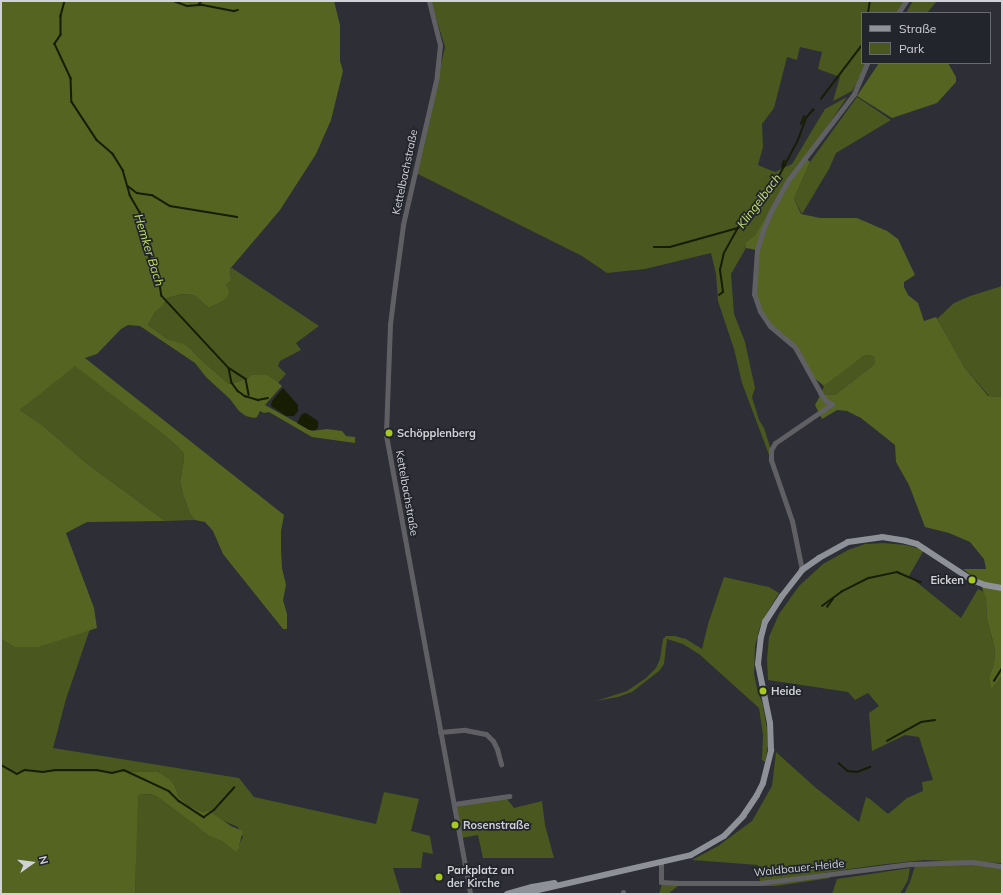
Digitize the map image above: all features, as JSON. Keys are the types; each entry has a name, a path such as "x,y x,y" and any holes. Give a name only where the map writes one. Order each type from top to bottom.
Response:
{"main road":[{"path":"521,894 691,855 724,836 743,816 757,795 768,766 771,741 770,723 758,664 759,644 765,622 802,570 819,558 848,542 882,537 917,544 972,580 986,585 1002,588"},
{"path":"507,894 532,887 582,880"}],"street":[{"name":"Kettelbachstraße","path":"429,1 440,45 437,76 403,225 390,324 386,435 470,894"},
{"path":"899,12 906,1"},
{"path":"802,570 792,521 771,460 771,450 775,443 832,404 826,401 821,394 795,347 770,326 760,311 754,294 757,250 771,211 789,178 854,94 867,64"},
{"path":"440,732 465,730 486,734 495,745 501,764"},
{"path":"454,804 509,796"},
{"name":"Waldbauer-Heide","path":"661,863 661,882 760,883 910,864 972,862 1002,866"}],"green space":[{"path":"1,1 334,1 340,25 340,61 343,71 331,120 316,154 280,210 230,269 231,281 226,285 229,291 228,296 223,301 209,308 194,295 182,294 167,298 163,306 155,312 148,325 167,339 183,344 191,349 199,358 229,384 247,379 251,375 267,375 282,386 265,405 312,431 327,429 342,431 346,436 355,437 355,443 312,437 269,412 264,413 260,411 257,417 254,418 246,416 239,411 230,399 206,377 195,363 140,326 128,325 121,329 97,354 85,358 284,515 281,531 281,549 282,568 286,585 283,600 287,614 287,629 283,629 223,554 213,531 205,522 195,520 190,514 180,482 184,459 183,452 168,438 75,366 20,410 42,425 90,466 165,521 87,522 66,533 94,608 97,628 39,647 14,647 1,639"},
{"path":"431,1 905,1 899,12 861,12 861,64 869,64 852,91 833,101 840,77 818,69 822,52 800,47 797,60 787,57 774,108 762,124 763,147 758,165 775,172 792,164 825,109 847,97 755,235 745,243 746,248 731,274 734,314 745,342 755,388 752,397 771,450 771,460 742,383 734,349 718,301 716,274 711,253 645,269 607,273 582,256 416,173 445,47"},
{"path":"913,1 937,1 928,12 907,12"},
{"path":"878,64 949,64 956,77 956,82 937,103 892,118 857,96"},
{"path":"857,97 891,120 836,153 829,169 802,214 794,199 810,162"},
{"path":"804,156 810,162 794,199 801,214 820,218 857,218 887,231 898,239 915,275 904,282 904,287 908,295 918,303 924,321 936,317 965,368 988,396 1002,397 1002,676 991,689 989,678 994,663 995,649 987,619 986,599 980,582 963,569 986,569 984,559 970,542 949,533 925,527 909,485 896,462 895,445 861,418 847,411 837,410 822,419 815,405 821,394 835,395 871,367 875,363 875,358 870,355 863,356 824,386 812,376 795,347 770,326 754,294 757,250 746,248 745,243 755,235"},
{"path":"232,268 319,326 296,343 301,350 280,361 278,366 286,374 278,383 267,375 251,375 247,379 229,384 199,358 191,349 167,339 148,325 155,312 163,306 167,298 182,294 194,295 209,308 223,301 226,285 231,281 230,269"},
{"path":"1002,286 1002,397 1000,397 989,396 965,368 937,319 954,303 970,296"},
{"path":"870,355 875,358 875,363 871,367 835,395 821,394 824,386 853,362 863,356"},
{"path":"75,365 168,438 183,452 184,459 180,482 190,514 195,520 165,521 90,466 42,425 20,410"},
{"path":"884,543 906,545 924,550 909,576 961,618 978,589 984,592 986,599 987,619 995,649 994,663 989,678 991,688 1002,676 1002,863 924,860 760,882 758,865 692,860 718,846 752,821 772,786 776,752 816,788 859,822 866,797 888,814 907,798 923,791 922,782 933,780 919,737 905,735 872,751 869,713 879,706 868,693 855,700 848,692 768,680 767,659 769,637 779,614 799,586 823,564 848,550 865,544"},
{"path":"724,577 769,587 779,593 760,627 755,646 754,674 758,693 762,701 767,728 768,746 765,762 762,760 763,735 759,708 699,654 683,644 667,639 664,664 659,671 632,692 618,697 596,701 627,691 646,678 656,668 660,659 663,639 666,636 675,636 686,639 702,649 708,624"},
{"path":"90,629 66,699 53,748 239,778 254,797 376,824 384,792 419,799 411,831 430,836 433,854 423,852 421,868 393,868 401,894 135,894 137,795 150,794 156,796 198,827 222,841 235,851 243,837 238,827 189,806 178,796 175,786 158,772 11,771 1,763 1,639 14,647 39,647"},
{"path":"1,763 11,771 158,772 169,779 175,786 178,796 189,806 203,812 209,811 231,826 243,831 239,848 236,852 222,841 210,836 156,796 150,794 138,795 135,894 1,894"},
{"path":"504,795 514,808 542,801 545,825 554,858 483,858 478,835 461,838 454,804"},
{"path":"970,864 1002,868 1002,894 904,894 915,866"},
{"path":"910,868 908,880 900,894 832,894 837,879"},
{"path":"830,876 830,878 776,886 678,886 668,894 659,894 662,884 718,884"}],"shaded area":[{"path":"283,388 298,405 298,411 294,416 286,416 271,406 272,401"},
{"path":"306,413 318,421 318,428 315,430 309,430 297,423 302,414"}],"waterway":[{"name":"Hemker Bach","path":"65,1 61,16 61,35 55,44 71,78 72,102 97,140 113,154 123,170 130,195 140,212 144,226 143,235 152,265 159,278 162,296 229,368 232,383 238,391 245,396 258,400 268,398"},
{"path":"174,1 187,6 203,5 234,11 238,10"},
{"path":"198,5 202,1"},
{"name":"Klingelbach","path":"868,12 870,1"},
{"name":"Klingelbach","path":"821,99 861,46"},
{"name":"Klingelbach","path":"719,295 723,292 720,270 724,253 738,228 780,174 798,140 806,118 813,110"},
{"name":"Klingelbach","path":"801,124 804,117"},
{"name":"Klingelbach","path":"782,167 784,161"},
{"path":"128,186 137,193 152,195 170,206 237,217"},
{"path":"654,247 670,247 738,228"},
{"path":"229,368 246,379 249,395"},
{"path":"822,606 841,592 869,578 897,572 921,582"},
{"path":"827,607 833,599"},
{"path":"994,681 1002,668"},
{"path":"887,741 921,722 935,720"},
{"path":"839,763 848,771 857,772 870,767"},
{"path":"1,765 17,774 25,770 43,772 55,770 97,770 112,773 124,770 169,791 179,801 204,817 214,810 234,788"}],"place":[{"name":"Schöpplenberg","path":"389,433"},
{"name":"Eicken","path":"972,580"},
{"name":"Heide","path":"763,691"},
{"name":"Rosenstraße","path":"455,825"},
{"name":"Parkplatz an der Kirche","path":"439,877"}]}
